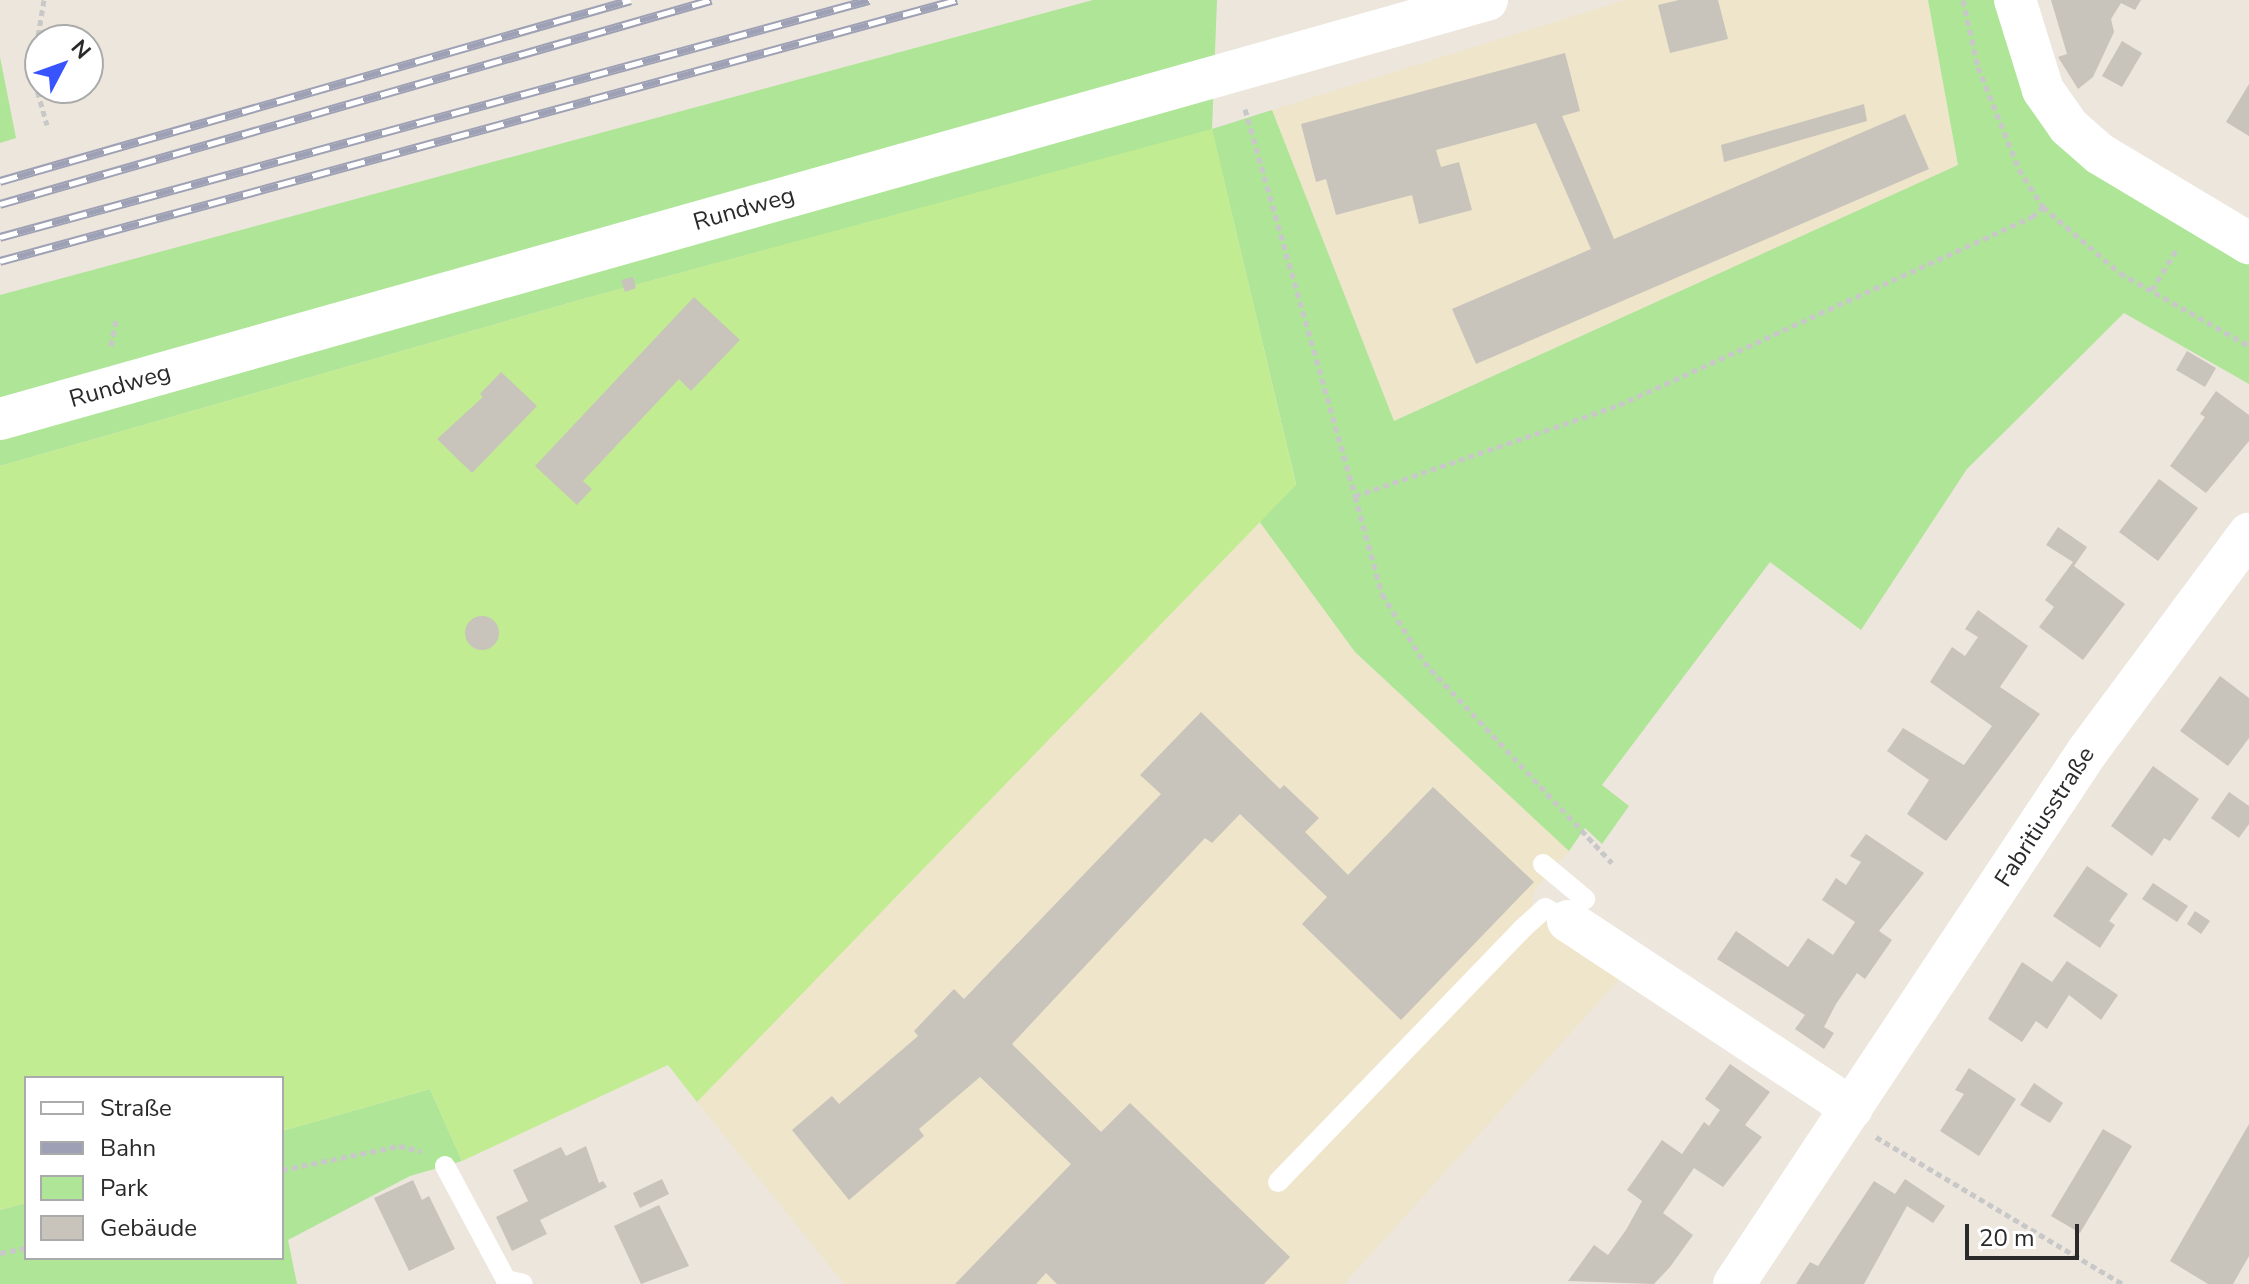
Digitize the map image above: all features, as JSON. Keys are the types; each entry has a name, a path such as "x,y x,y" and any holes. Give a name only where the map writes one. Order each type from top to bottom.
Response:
{"street":[{"name":"Rundweg","path":"0,419 1487,0"},
{"path":"2015,0 2043,90 2069,127 2100,154 2249,243"},
{"name":"Fabritiusstraße","path":"1734,1284 2087,752 2249,534"},
{"path":"1576,910 1848,1113"}],"lane":[{"path":"1543,864 1576,910"},
{"path":"1278,1182 1545,908 1576,910"},
{"path":"445,1166 506,1280 523,1284"}],"path":[{"path":"44,0 32,72 47,125"},
{"path":"1963,0 1978,67 2019,169 2043,207 2120,273 2249,346"},
{"path":"1234,70 1382,594 1424,662 1612,863"},
{"path":"1355,496 1619,405 2032,217 2043,207"},
{"path":"2152,290 2199,212"},
{"path":"110,349 116,320"},
{"path":"1848,1113 2123,1284"},
{"path":"284,1170 399,1146 424,1152 445,1166"},
{"path":"0,1253 24,1248"}],"shaded area":[{"path":"1625,0 1928,0 1958,165 1394,421 1272,110"},
{"path":"1259,521 1355,652 1569,851 1535,889 1532,905 1625,973 1344,1284 844,1284 697,1102"}],"green space":[{"path":"1093,0 1217,0 1212,129 1272,110 1394,421 1958,165 1928,0 2015,0 2043,90 2249,243 2249,384 2124,313 1967,469 1861,630 1770,562 1602,785 1629,806 1602,844 1585,828 1569,851 1355,652 1259,521 1296,484 1212,130 583,299 0,466 0,295"},
{"path":"0,57 16,138 0,143"},
{"path":"1212,129 1296,485 697,1102 668,1065 462,1161 430,1089 284,1130 284,1076 24,1076 24,1204 0,1210 0,466 583,299"},
{"path":"430,1089 462,1161 410,1176 288,1240 297,1284 0,1284 0,1210 24,1204 24,1260 284,1260 284,1130"}],"building":[{"path":"1679,0 1718,0 1728,39 1670,53 1658,5"},
{"path":"2051,0 2141,0 2135,10 2121,3 2111,19 2114,32 2093,77 2078,89 2058,57 2067,54"},
{"path":"2122,41 2142,53 2122,87 2102,76"},
{"path":"1565,53 1580,111 1562,116 1614,239 1905,114 1929,169 1476,364 1452,309 1591,249 1536,123 1436,150 1441,167 1459,162 1472,210 1419,224 1412,195 1336,215 1326,179 1316,182 1301,124"},
{"path":"2249,84 2249,136 2226,122"},
{"path":"1864,104 1867,121 1724,162 1721,145"},
{"path":"633,277 636,288 625,292 621,280"},
{"path":"694,297 740,340 691,391 679,379 583,481 592,489 577,505 535,466"},
{"path":"2187,351 2216,368 2205,387 2176,370"},
{"path":"501,372 537,406 472,473 437,439 483,397 480,394"},
{"path":"2216,391 2249,415 2249,441 2206,493 2170,466 2205,417 2200,414"},
{"path":"2159,479 2198,508 2158,561 2119,532"},
{"path":"2058,527 2087,547 2074,566 2125,604 2083,660 2039,627 2054,607 2045,600 2073,562 2046,545"},
{"path":"1978,610 2028,646 2000,687 2040,714 1946,841 1907,814 1929,780 1887,751 1903,728 1964,765 1992,726 1930,682 1952,647 1965,656 1978,637 1965,629"},
{"path":"482,616 494,621 499,633 494,645 482,650 470,645 465,633 470,621"},
{"path":"2220,676 2249,698 2249,738 2228,766 2180,731"},
{"path":"1201,712 1280,789 1284,785 1319,818 1305,832 1348,875 1433,787 1534,882 1401,1020 1302,924 1327,897 1240,814 1212,843 1205,838 1012,1044 1101,1132 1130,1103 1290,1257 1264,1284 1057,1284 1046,1273 1036,1284 955,1284 1071,1164 980,1077 919,1129 924,1136 849,1200 792,1130 832,1096 839,1104 918,1036 914,1031 954,989 964,999 1161,794 1140,775"},
{"path":"2153,766 2199,799 2170,841 2164,838 2152,856 2111,826"},
{"path":"2229,792 2249,806 2249,824 2239,838 2211,818"},
{"path":"1866,834 1924,873 1879,931 1892,940 1865,979 1857,973 1836,1004 1824,1027 1834,1033 1824,1049 1795,1029 1805,1015 1717,959 1736,931 1788,967 1808,938 1833,955 1855,922 1822,900 1836,878 1846,885 1861,862 1850,856"},
{"path":"2087,866 2128,894 2109,921 2115,925 2100,948 2053,916"},
{"path":"2153,883 2188,906 2177,922 2142,899"},
{"path":"2195,911 2210,921 2201,934 2187,924"},
{"path":"2067,961 2118,995 2101,1020 2069,995 2047,1029 2036,1021 2022,1042 1988,1019 2022,962 2052,982"},
{"path":"1730,1064 1770,1092 1745,1125 1762,1137 1723,1187 1694,1168 1663,1213 1693,1235 1670,1267 1654,1284 1568,1281 1594,1245 1608,1255 1626,1230 1642,1201 1627,1190 1662,1140 1682,1154 1704,1122 1709,1126 1720,1110 1705,1099"},
{"path":"1969,1068 2016,1099 1979,1156 1940,1131 1964,1094 1955,1090"},
{"path":"2034,1083 2063,1103 2050,1123 2020,1105"},
{"path":"2249,1124 2249,1256 2233,1284 2208,1284 2170,1261"},
{"path":"2103,1129 2132,1146 2080,1233 2051,1216"},
{"path":"586,1146 599,1183 603,1181 607,1187 540,1220 547,1234 512,1251 496,1217 528,1201 513,1170 561,1147 566,1156"},
{"path":"662,1179 669,1194 640,1208 633,1193"},
{"path":"1905,1179 1945,1206 1933,1223 1907,1206 1864,1284 1796,1284 1810,1262 1818,1266 1874,1181 1895,1194"},
{"path":"413,1180 422,1200 429,1196 455,1249 409,1271 374,1198"},
{"path":"659,1205 689,1266 641,1284 614,1226"}],"railway":[{"path":"0,181 631,0"},
{"path":"0,204 711,0"},
{"path":"0,237 869,0"},
{"path":"0,261 957,0"}]}
